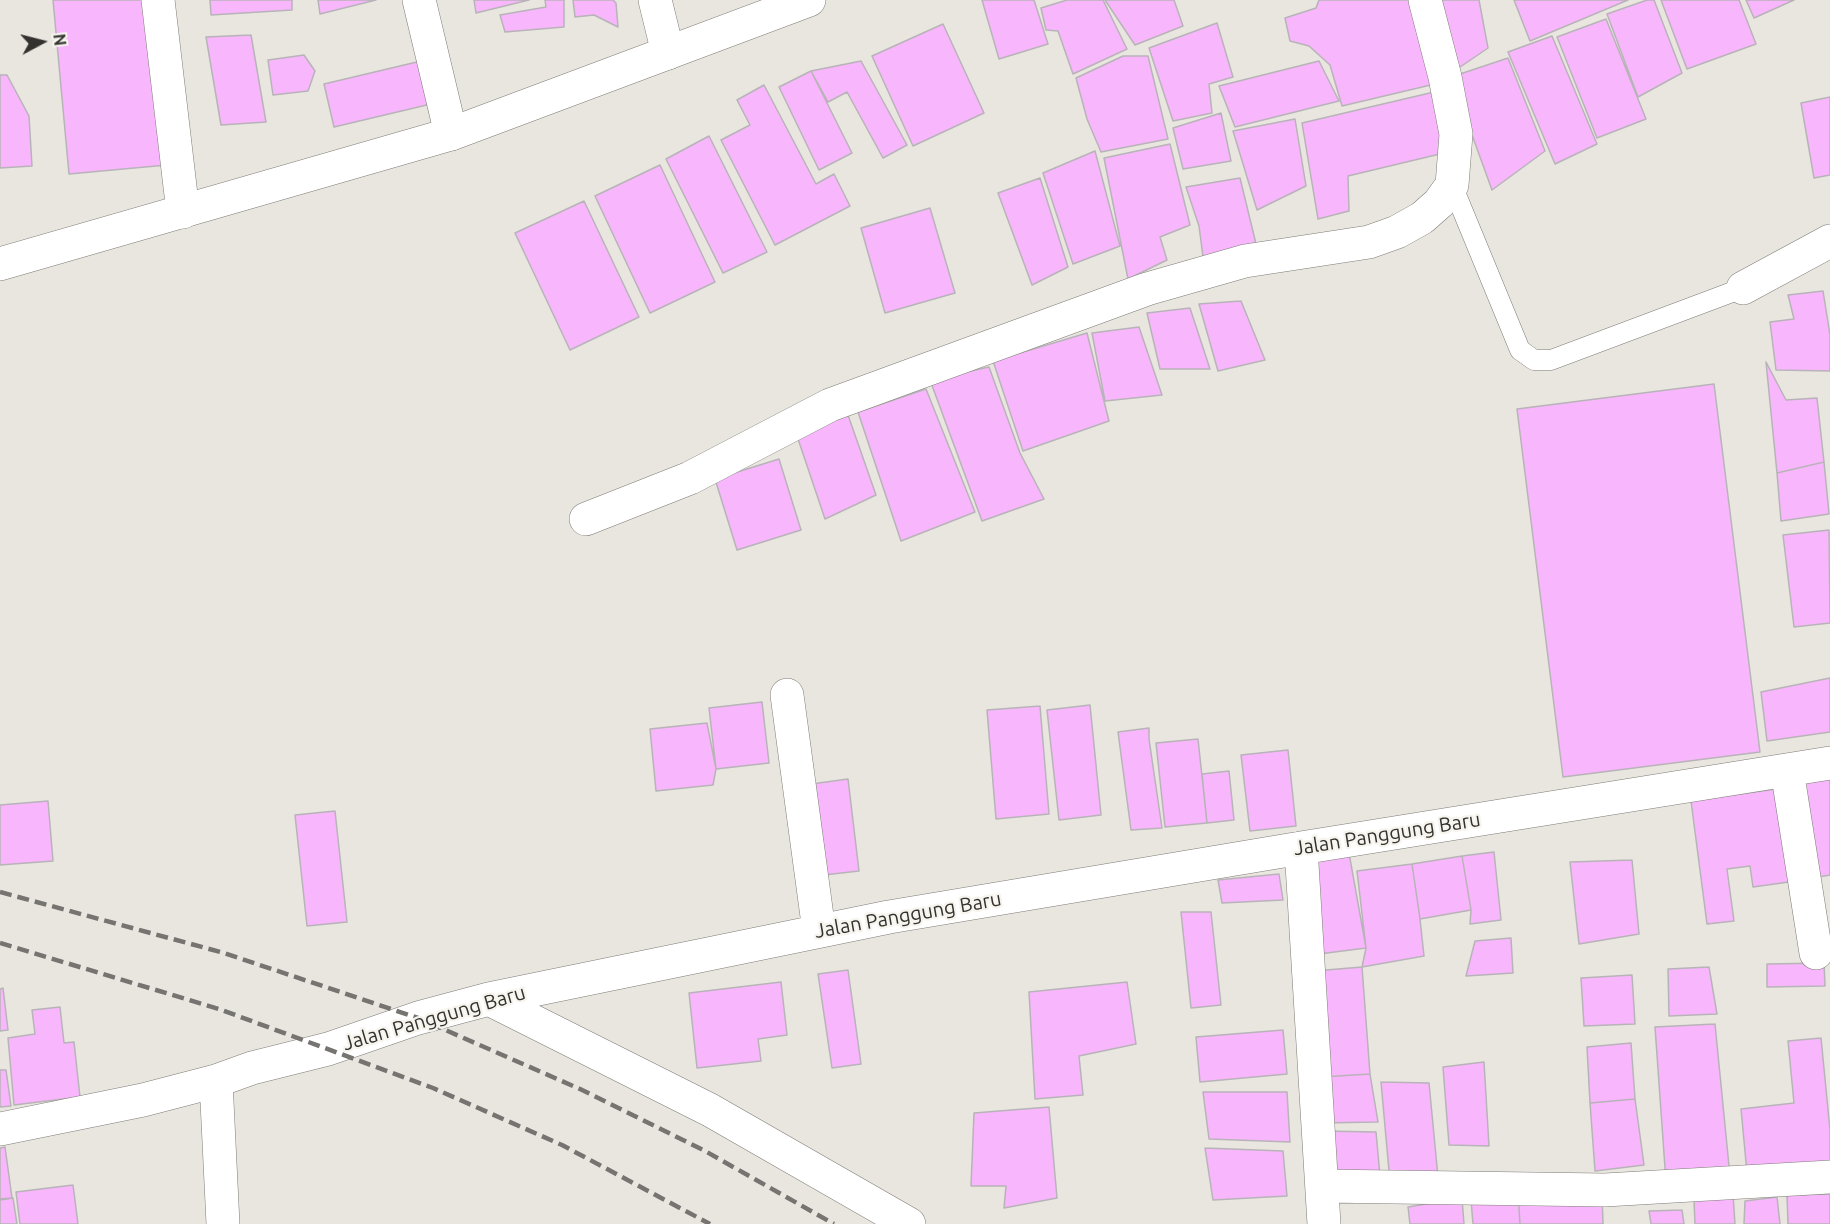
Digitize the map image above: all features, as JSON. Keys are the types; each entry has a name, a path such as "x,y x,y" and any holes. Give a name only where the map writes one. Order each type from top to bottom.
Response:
{"street":[{"path":"158,0 183,212"},
{"path":"418,0 451,134"},
{"path":"655,0 668,54"},
{"path":"0,264 451,134 808,0"},
{"path":"586,519 690,478 830,405 1148,289 1245,261 1369,242 1397,232 1422,218 1439,203 1452,185 1456,134 1445,77 1425,0"},
{"path":"1743,288 1830,241"},
{"path":"787,695 819,931"},
{"name":"Jalan Panggung Baru","path":"0,1129 143,1100 216,1081 252,1068 328,1049 418,1018 489,999 889,917 1830,763"},
{"path":"1787,770 1816,953"},
{"path":"1301,848 1324,1224"},
{"path":"489,999 710,1110 909,1224"},
{"path":"216,1081 223,1224"},
{"path":"1322,1186 1605,1191 1830,1177"}],"lane":[{"path":"1452,185 1520,350 1534,360 1551,360 1743,288"}],"building":[{"path":"53,0 152,0 167,165 69,174"},
{"path":"210,0 292,0 292,10 211,15"},
{"path":"318,0 376,0 320,14"},
{"path":"474,0 529,0 476,13"},
{"path":"545,0 564,0 564,27 505,32 500,15 546,7"},
{"path":"573,0 613,0 616,3 618,27 594,15 575,17"},
{"path":"982,0 1034,0 1048,44 999,59"},
{"path":"1067,0 1103,0 1127,49 1073,74 1058,31 1046,30 1041,8"},
{"path":"1105,0 1174,0 1183,26 1135,45"},
{"path":"1319,0 1418,0 1439,83 1342,106 1330,65 1309,46 1290,41 1285,18 1316,8"},
{"path":"1433,0 1479,0 1488,48 1450,74"},
{"path":"1514,0 1628,0 1530,41"},
{"path":"1647,0 1654,0 1682,73 1638,97 1607,14"},
{"path":"1661,0 1739,0 1756,44 1687,69"},
{"path":"1746,0 1794,0 1754,18"},
{"path":"1606,19 1646,119 1597,138 1557,37"},
{"path":"1217,23 1233,77 1209,84 1212,113 1173,121 1149,48"},
{"path":"943,24 984,113 913,146 872,56"},
{"path":"251,35 266,122 221,125 206,37"},
{"path":"1552,36 1597,144 1555,164 1508,52"},
{"path":"304,55 315,71 308,91 273,95 268,60"},
{"path":"1123,56 1148,56 1168,139 1101,152 1087,119 1076,78"},
{"path":"1508,58 1545,151 1492,190 1451,77"},
{"path":"421,61 431,104 334,127 324,84"},
{"path":"861,61 907,145 883,158 847,92 828,102 811,71"},
{"path":"1319,61 1339,101 1235,127 1219,86"},
{"path":"811,71 852,153 819,170 779,87"},
{"path":"0,75 7,75 29,116 32,166 0,168"},
{"path":"764,85 816,184 834,174 850,206 775,245 721,140 750,125 737,100"},
{"path":"1434,92 1444,153 1348,176 1349,211 1318,219 1302,123"},
{"path":"1830,97 1830,175 1814,178 1801,103"},
{"path":"1221,113 1231,161 1183,169 1173,128"},
{"path":"1295,119 1306,186 1257,210 1233,131"},
{"path":"709,136 767,252 723,273 666,159"},
{"path":"1170,144 1190,225 1160,237 1167,260 1128,279 1104,158"},
{"path":"1095,151 1120,246 1073,264 1043,173"},
{"path":"660,165 715,282 650,313 595,196"},
{"path":"1040,178 1068,267 1032,285 998,193"},
{"path":"1240,178 1257,248 1203,257 1199,226 1186,187"},
{"path":"584,201 639,317 570,350 515,233"},
{"path":"930,208 955,293 885,313 861,228"},
{"path":"1823,291 1830,335 1830,371 1776,370 1770,322 1794,319 1788,295"},
{"path":"1241,301 1265,360 1218,371 1199,304"},
{"path":"1190,308 1210,369 1160,369 1147,313"},
{"path":"1139,327 1162,395 1105,401 1092,333"},
{"path":"1087,333 1109,421 1023,451 993,361"},
{"path":"1766,362 1786,400 1817,398 1824,462 1777,473"},
{"path":"989,367 1020,453 1044,499 982,521 930,380"},
{"path":"1714,384 1760,752 1563,777 1517,409"},
{"path":"926,389 975,512 901,541 858,412"},
{"path":"848,415 876,495 825,519 796,433"},
{"path":"779,459 801,530 737,550 715,479"},
{"path":"1824,462 1829,514 1781,521 1777,473"},
{"path":"1829,530 1830,623 1794,627 1783,535"},
{"path":"1830,678 1830,732 1767,741 1761,692"},
{"path":"762,702 769,763 716,769 709,708"},
{"path":"1090,705 1101,815 1059,820 1047,710"},
{"path":"1040,706 1049,814 996,819 987,710"},
{"path":"707,723 716,769 713,785 656,791 650,729"},
{"path":"1149,728 1162,828 1131,830 1118,732"},
{"path":"1198,739 1207,823 1165,827 1156,743"},
{"path":"1288,750 1296,826 1250,831 1241,755"},
{"path":"1229,771 1234,820 1207,823 1202,774"},
{"path":"1830,773 1830,875 1807,879 1792,779"},
{"path":"848,779 859,871 815,876 804,785"},
{"path":"1783,788 1796,881 1753,887 1750,866 1727,869 1734,921 1707,924 1691,801"},
{"path":"48,801 53,861 0,865 0,805"},
{"path":"335,811 347,922 307,926 295,815"},
{"path":"1494,852 1501,920 1470,924 1471,910 1462,856"},
{"path":"1349,853 1366,948 1319,954 1314,855"},
{"path":"1462,856 1471,910 1420,919 1412,864"},
{"path":"1632,860 1639,934 1579,944 1570,862"},
{"path":"1412,864 1424,956 1362,967 1366,948 1357,871"},
{"path":"1279,874 1283,900 1222,903 1218,880"},
{"path":"1181,912 1211,912 1221,1005 1191,1008"},
{"path":"1511,938 1513,973 1466,976 1475,941"},
{"path":"1824,963 1825,986 1767,987 1767,964"},
{"path":"1362,967 1370,1074 1321,1077 1314,971"},
{"path":"1709,967 1717,1014 1669,1016 1668,969"},
{"path":"848,970 861,1064 832,1068 818,974"},
{"path":"1632,975 1635,1024 1584,1026 1581,978"},
{"path":"781,982 787,1035 758,1039 761,1061 697,1068 689,993"},
{"path":"1127,982 1136,1044 1079,1056 1083,1095 1035,1099 1029,992"},
{"path":"3,988 8,1030 0,1031 0,989"},
{"path":"60,1007 64,1043 74,1042 80,1097 14,1105 8,1038 35,1034 32,1010"},
{"path":"1715,1024 1730,1176 1666,1182 1655,1027"},
{"path":"1283,1030 1287,1074 1200,1082 1196,1037"},
{"path":"1821,1038 1830,1130 1830,1164 1747,1173 1741,1109 1794,1103 1788,1041"},
{"path":"1631,1043 1635,1099 1590,1103 1587,1047"},
{"path":"1484,1062 1489,1146 1449,1145 1443,1067"},
{"path":"0,1070 6,1070 11,1106 0,1107"},
{"path":"1370,1074 1378,1122 1320,1123 1321,1077"},
{"path":"1381,1082 1429,1083 1438,1177 1390,1182"},
{"path":"1203,1092 1287,1092 1290,1142 1209,1139"},
{"path":"1635,1099 1644,1165 1595,1171 1590,1103"},
{"path":"1049,1107 1057,1198 1004,1208 1006,1186 971,1186 974,1113"},
{"path":"1324,1131 1376,1132 1380,1176 1336,1178"},
{"path":"5,1147 12,1198 0,1199 0,1148"},
{"path":"1205,1148 1283,1151 1287,1196 1213,1200"},
{"path":"73,1185 78,1224 20,1224 16,1192"},
{"path":"1518,1193 1602,1195 1603,1224 1520,1224"},
{"path":"1518,1193 1520,1224 1473,1224 1471,1200"},
{"path":"1733,1194 1735,1224 1695,1224 1694,1201"},
{"path":"1830,1194 1830,1224 1788,1224 1787,1195"},
{"path":"1777,1197 1780,1224 1744,1224 1745,1201"},
{"path":"13,1198 17,1224 0,1224 0,1200"},
{"path":"1462,1198 1464,1224 1410,1224 1408,1207"},
{"path":"1682,1210 1684,1224 1651,1224 1649,1211"}],"railway":[{"path":"0,892 224,953 418,1018 580,1089 705,1151 834,1224"},
{"path":"0,943 219,1009 433,1088 562,1145 710,1224"}]}
